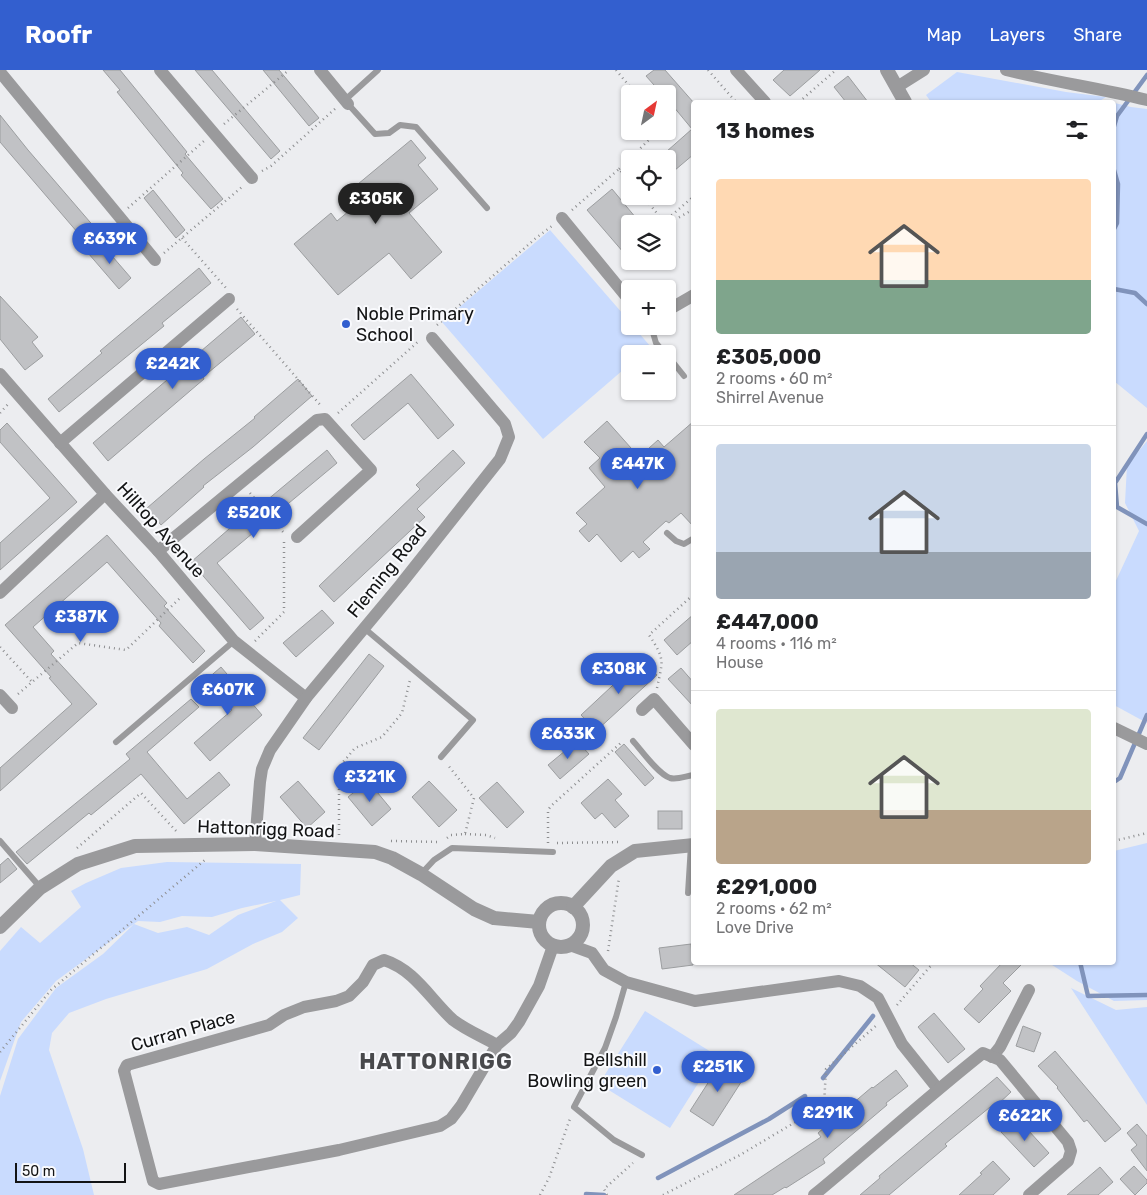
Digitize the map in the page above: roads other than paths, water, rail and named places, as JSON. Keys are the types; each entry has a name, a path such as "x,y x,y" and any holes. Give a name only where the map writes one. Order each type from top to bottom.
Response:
{"street":[{"path":"160,70 252,178"},
{"path":"320,70 347,102"},
{"path":"736,70 762,100"},
{"path":"887,70 904,100"},
{"path":"897,88 924,70"},
{"path":"1006,70 1147,100"},
{"path":"0,72 156,260"},
{"path":"562,218 621,290"},
{"path":"676,305 691,297"},
{"path":"60,443 229,299"},
{"name":"Fleming Road","path":"255,844 262,769 270,750 306,698 500,459 509,437 505,424 429,335"},
{"name":"Hilltop Avenue","path":"0,374 105,494 158,551 234,641 306,698"},
{"path":"158,551 318,420 324,419 371,470 297,536"},
{"path":"0,593 105,494"},
{"path":"642,710 654,699 691,742"},
{"path":"1119,730 1147,744"},
{"name":"Hattonrigg Road","path":"0,927 40,888 78,864 135,846 224,844 255,844 375,852 392,858 421,874 474,909 494,918 539,922"},
{"path":"573,907 611,866 635,851 691,845"},
{"path":"566,904 578,912 582,924 582,932 578,940 570,945 553,946 544,939 540,932 539,922 541,915 550,906 566,904"},
{"path":"570,945 592,953 604,970 626,982 694,1001 839,981 860,986 878,998 902,1044 938,1089"},
{"name":"Curran Place","path":"497,1045 455,1022 419,982 396,964 384,960 373,965 363,982 349,996 336,1001 304,1007 284,1015 269,1025 127,1065 124,1070 153,1181 159,1184 339,1150 440,1126 451,1119 461,1106 497,1045 511,1033 519,1022 539,986 553,946"},
{"path":"992,1057 1000,1047 1029,990"},
{"path":"814,1195 983,1053 1000,1060 1068,1142 1070,1151 1068,1161 1029,1195"}],"lane":[{"path":"378,70 347,102 375,134 389,133 400,125 416,127 487,208"},
{"path":"676,367 684,376"},
{"path":"667,533 676,541 684,544 691,540"},
{"path":"364,628 473,720 442,757"},
{"path":"116,742 234,641"},
{"path":"633,741 661,772 669,778 691,776"},
{"path":"0,841 40,888"},
{"path":"421,874 434,860 452,848 550,852"},
{"path":"688,893 691,857"},
{"path":"626,982 605,1048 574,1107 614,1140 642,1155"}],"waterway":[{"path":"1116,119 1147,75"},
{"path":"1116,177 1118,184 1116,225"},
{"path":"1116,289 1135,293 1147,304"},
{"path":"1116,481 1147,434"},
{"path":"1116,495 1117,507 1147,524"},
{"path":"1116,781 1120,778 1147,715"},
{"path":"1081,965 1088,996 1147,995"},
{"path":"823,1078 873,1016"},
{"path":"658,1178 769,1119 805,1096"},
{"path":"586,1194 604,1195"}],"place":[{"name":"Noble Primary School","path":"346,324"},
{"name":"Bellshill Bowling green","path":"657,1070"}],"district":[{"name":"HATTONRIGG","path":"436,1061"}]}
